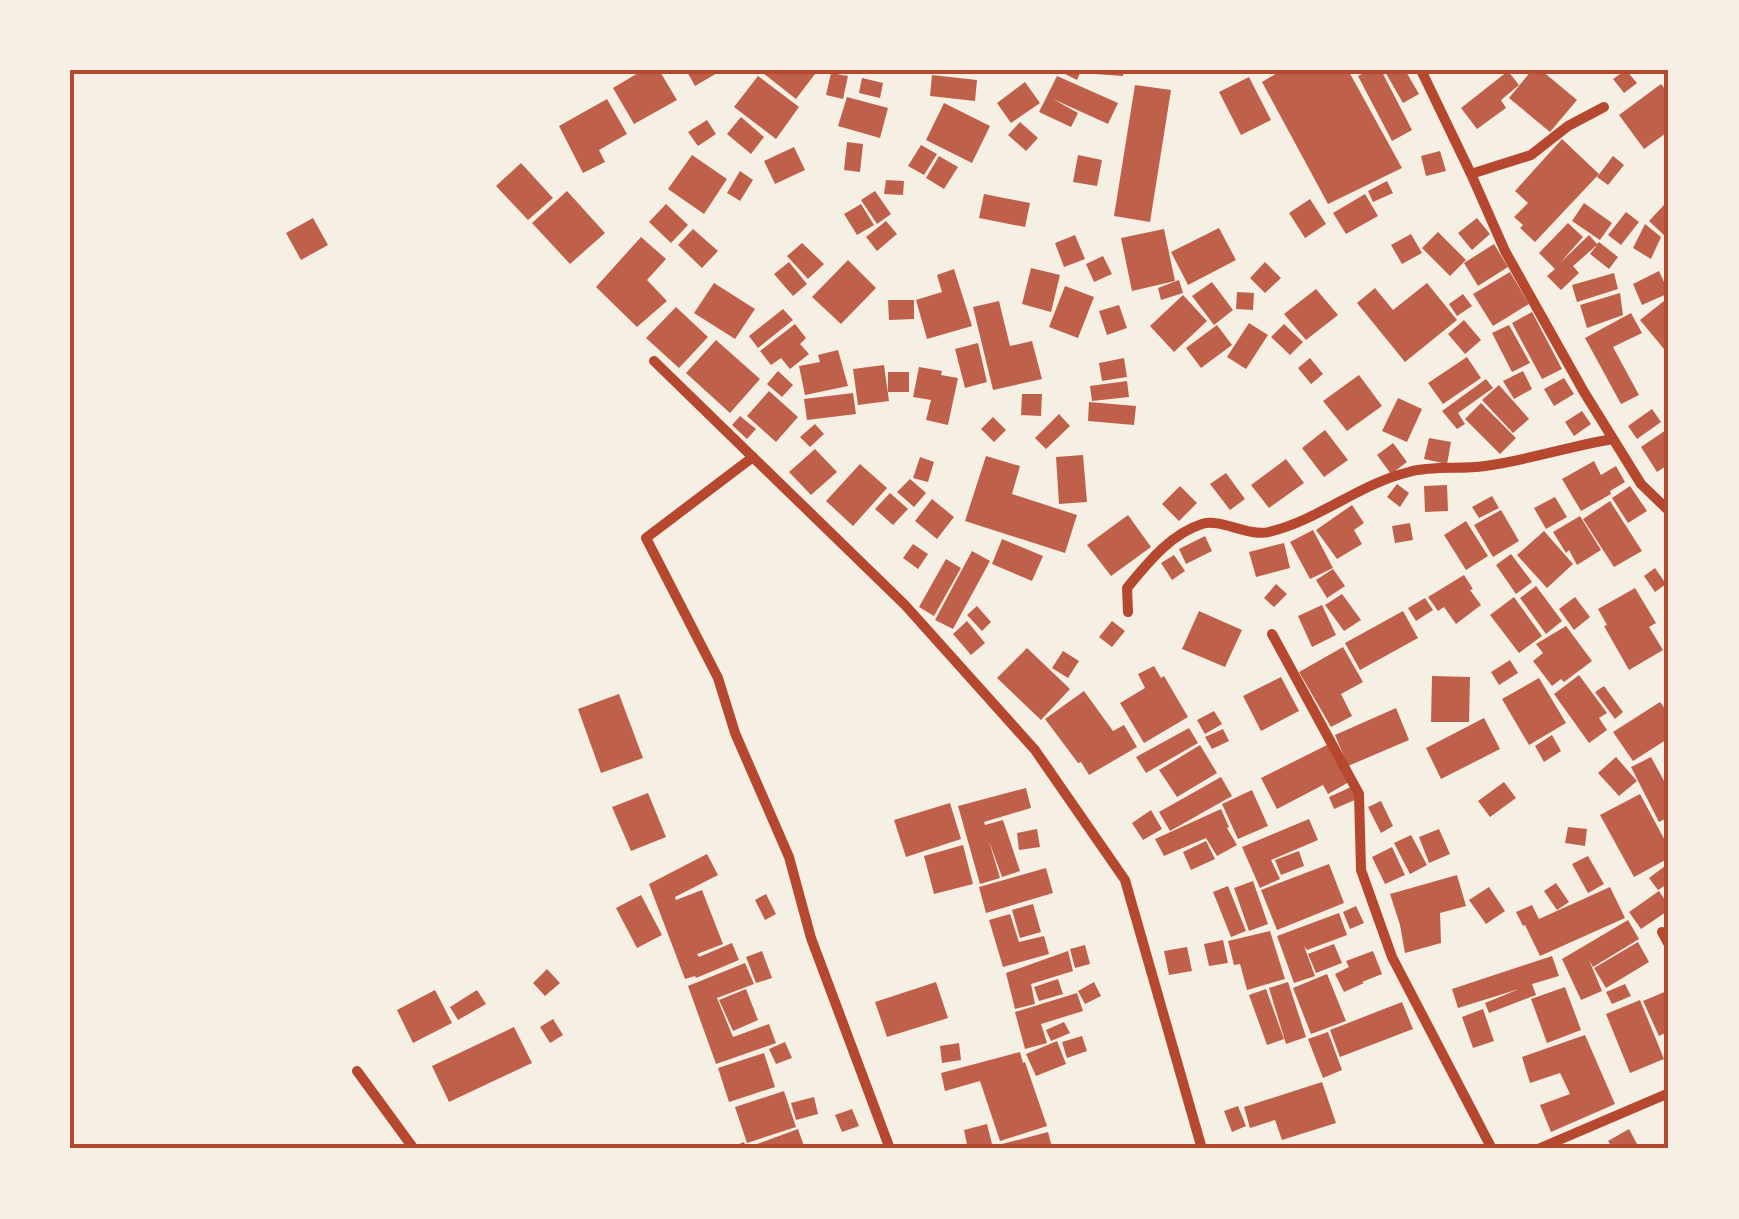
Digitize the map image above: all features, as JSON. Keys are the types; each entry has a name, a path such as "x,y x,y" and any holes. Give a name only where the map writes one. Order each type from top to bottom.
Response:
{"street":[{"path":"1422,70 1505,251 1612,439 1641,484 1669,511"},
{"path":"1472,174 1531,155 1568,126 1604,107"},
{"path":"654,361 905,604 1035,750 1125,880 1202,1149"},
{"path":"1128,612 1127,588 1150,561 1176,537 1205,522 1263,534 1296,524 1411,471 1479,468 1612,439"},
{"path":"753,457 646,538 718,678 735,733 789,857 811,938 890,1149"},
{"path":"1272,634 1359,794 1361,870 1392,957 1492,1149"},
{"path":"1662,932 1669,945"},
{"path":"357,1071 414,1149"},
{"path":"1538,1149 1669,1093"}],"building":[{"path":"643,70 659,70 677,100 634,124 613,88"},
{"path":"686,70 715,70 717,73 695,86"},
{"path":"759,70 818,70 796,99"},
{"path":"1057,70 1123,70 1123,76 1080,73 1077,80"},
{"path":"1282,70 1348,70 1402,168 1328,204 1262,82"},
{"path":"1381,70 1412,130 1392,141 1358,76"},
{"path":"1384,70 1405,70 1419,94 1403,103"},
{"path":"1532,70 1541,70 1577,100 1550,132 1509,98"},
{"path":"1626,70 1637,83 1624,93 1613,79"},
{"path":"1508,71 1519,85 1501,100 1506,108 1477,129 1461,108"},
{"path":"831,73 848,76 843,99 826,95"},
{"path":"932,75 977,80 975,101 930,96"},
{"path":"758,76 799,107 776,139 734,107"},
{"path":"1057,76 1118,103 1108,124 1053,99 1078,113 1071,127 1039,112"},
{"path":"1249,77 1271,120 1241,135 1219,92"},
{"path":"862,78 883,83 880,98 859,93"},
{"path":"1025,82 1040,103 1011,123 997,103"},
{"path":"1661,84 1669,94 1669,131 1644,149 1619,115"},
{"path":"1135,85 1171,90 1150,222 1114,216"},
{"path":"847,97 888,108 880,138 838,126"},
{"path":"607,99 627,134 599,150 605,162 583,173 559,126"},
{"path":"944,103 990,126 972,163 926,140"},
{"path":"741,117 764,137 751,154 727,134"},
{"path":"707,120 716,134 698,146 688,132"},
{"path":"1020,122 1038,138 1026,151 1008,135"},
{"path":"1562,139 1599,174 1535,242 1514,217 1528,203 1515,191"},
{"path":"847,142 863,144 860,172 844,170"},
{"path":"921,145 937,154 924,175 908,166"},
{"path":"794,147 805,170 775,184 764,161"},
{"path":"1440,151 1446,171 1426,176 1421,156"},
{"path":"692,155 727,179 704,214 668,189"},
{"path":"1078,155 1102,160 1097,186 1073,182"},
{"path":"939,156 958,167 944,189 926,178"},
{"path":"1613,156 1624,165 1608,185 1597,177"},
{"path":"521,163 553,198 528,220 496,186"},
{"path":"740,171 753,180 740,201 727,193"},
{"path":"886,180 904,181 903,195 884,194"},
{"path":"1387,181 1393,193 1373,202 1368,191"},
{"path":"567,191 605,233 570,264 532,223"},
{"path":"875,191 891,214 877,224 861,200"},
{"path":"984,194 1030,203 1025,227 979,218"},
{"path":"1365,194 1378,216 1346,234 1333,213"},
{"path":"1310,199 1326,224 1305,238 1289,213"},
{"path":"1584,203 1612,223 1600,240 1572,221"},
{"path":"666,204 688,225 671,243 649,222"},
{"path":"861,204 874,225 857,235 844,214"},
{"path":"1665,204 1669,208 1666,237 1649,221"},
{"path":"1626,212 1639,222 1621,245 1608,235"},
{"path":"313,218 328,245 301,260 286,233"},
{"path":"1477,218 1490,234 1472,250 1458,233"},
{"path":"886,221 897,234 877,251 866,237"},
{"path":"1568,223 1583,237 1560,263 1589,235 1618,257 1609,269 1590,254 1597,245 1573,266 1579,273 1561,290 1547,276 1555,269 1539,253"},
{"path":"1645,224 1661,237 1651,259 1633,248"},
{"path":"1219,228 1236,260 1188,285 1171,252"},
{"path":"693,229 718,251 702,268 678,245"},
{"path":"1164,229 1175,281 1132,291 1121,238"},
{"path":"1438,232 1466,260 1450,276 1422,248"},
{"path":"1411,234 1422,253 1402,264 1391,245"},
{"path":"1075,235 1085,259 1064,267 1055,243"},
{"path":"641,237 666,259 647,280 667,301 637,327 596,287"},
{"path":"802,243 824,264 808,279 787,256"},
{"path":"1494,244 1508,267 1478,286 1464,263"},
{"path":"1103,256 1112,274 1094,282 1086,264"},
{"path":"848,260 876,288 841,324 812,297"},
{"path":"789,262 807,284 793,296 774,274"},
{"path":"1265,262 1281,278 1265,293 1250,278"},
{"path":"1031,268 1060,275 1051,312 1022,304"},
{"path":"954,269 972,326 927,339 916,300 942,292 937,275"},
{"path":"1659,271 1669,293 1642,305 1633,284"},
{"path":"1510,272 1529,304 1493,326 1473,294"},
{"path":"1614,273 1618,289 1577,302 1572,285"},
{"path":"1179,280 1183,293 1161,300 1158,288"},
{"path":"1212,282 1233,310 1214,325 1192,296"},
{"path":"714,283 755,309 735,339 694,313"},
{"path":"1427,283 1457,320 1405,362 1357,303 1375,288 1393,310"},
{"path":"1065,286 1094,297 1078,338 1049,327"},
{"path":"1316,289 1338,315 1306,340 1284,314"},
{"path":"1237,292 1254,293 1253,310 1236,309"},
{"path":"1620,293 1623,315 1587,328 1580,305"},
{"path":"1463,294 1472,306 1457,316 1449,304"},
{"path":"1183,295 1207,321 1174,352 1150,326"},
{"path":"1669,297 1669,355 1640,320"},
{"path":"888,300 914,300 914,319 889,320"},
{"path":"999,301 1010,346 1032,341 1042,379 993,390 973,307"},
{"path":"1119,305 1127,328 1107,335 1099,311"},
{"path":"676,307 708,337 679,368 646,338"},
{"path":"783,309 793,320 758,348 749,336"},
{"path":"1532,312 1562,369 1542,379 1512,323"},
{"path":"1631,313 1642,333 1613,347 1639,395 1621,404 1585,338"},
{"path":"1464,320 1481,340 1465,354 1448,334"},
{"path":"1249,323 1268,335 1246,369 1227,357"},
{"path":"795,324 806,338 800,344 809,354 790,369 781,358 771,365 760,351"},
{"path":"1284,324 1303,342 1290,355 1271,337"},
{"path":"1217,325 1232,345 1201,368 1186,348"},
{"path":"1509,325 1530,363 1512,372 1492,333"},
{"path":"716,340 760,379 730,413 686,373"},
{"path":"978,343 987,382 965,388 955,349"},
{"path":"838,350 848,386 805,395 799,366 820,362 818,355"},
{"path":"1467,357 1481,378 1443,404 1428,383"},
{"path":"1124,358 1127,377 1102,381 1099,363"},
{"path":"1310,358 1323,374 1311,384 1298,368"},
{"path":"884,365 889,401 858,405 853,369"},
{"path":"919,367 958,378 948,425 926,420 931,400 913,397"},
{"path":"778,371 793,385 782,397 767,384"},
{"path":"1523,371 1532,389 1514,399 1503,381"},
{"path":"888,372 909,372 909,392 888,392"},
{"path":"1359,375 1382,406 1347,431 1323,401"},
{"path":"1564,378 1574,394 1554,406 1544,389"},
{"path":"1486,379 1493,388 1458,413 1465,424 1457,429 1442,411"},
{"path":"1127,381 1129,397 1092,401 1090,386"},
{"path":"1499,385 1529,419 1513,433 1482,400"},
{"path":"769,391 798,417 776,442 747,416"},
{"path":"853,393 856,414 807,420 804,399"},
{"path":"1022,394 1042,394 1041,416 1021,415"},
{"path":"1398,398 1422,409 1407,442 1382,431"},
{"path":"1089,402 1136,406 1134,425 1088,421"},
{"path":"1481,403 1516,438 1500,454 1465,419"},
{"path":"1652,409 1661,422 1637,439 1628,426"},
{"path":"1582,411 1591,424 1574,436 1565,422"},
{"path":"1059,414 1070,426 1046,449 1035,438"},
{"path":"740,416 756,429 747,439 732,425"},
{"path":"993,417 1006,430 994,442 981,429"},
{"path":"815,424 824,434 810,447 800,437"},
{"path":"1669,428 1669,464 1657,472 1641,447"},
{"path":"1325,430 1348,460 1324,477 1302,448"},
{"path":"1429,438 1451,442 1447,464 1424,459"},
{"path":"1393,443 1407,462 1391,474 1377,455"},
{"path":"815,449 837,472 811,495 789,472"},
{"path":"1083,455 1087,502 1059,504 1056,457"},
{"path":"986,456 1020,466 1012,494 1077,515 1065,553 965,521"},
{"path":"920,457 934,462 928,482 913,478"},
{"path":"1286,459 1304,483 1269,508 1251,485"},
{"path":"1594,461 1601,475 1616,466 1625,482 1581,511 1562,479"},
{"path":"860,464 887,488 853,526 826,501"},
{"path":"1226,473 1245,499 1230,510 1210,484"},
{"path":"910,479 926,493 914,507 897,492"},
{"path":"1397,484 1409,493 1400,507 1387,497"},
{"path":"1447,485 1448,511 1425,512 1424,486"},
{"path":"1180,486 1197,503 1179,521 1162,504"},
{"path":"1630,486 1647,511 1628,523 1612,498"},
{"path":"890,493 908,509 893,525 875,509"},
{"path":"1492,496 1499,508 1479,518 1472,507"},
{"path":"1555,497 1567,517 1546,529 1534,508"},
{"path":"932,499 954,517 937,539 915,521"},
{"path":"1610,501 1642,551 1614,567 1583,519"},
{"path":"1352,505 1364,523 1354,530 1362,544 1337,559 1316,530"},
{"path":"1501,510 1519,541 1493,557 1474,525"},
{"path":"1128,515 1151,547 1111,576 1087,545"},
{"path":"1580,516 1601,550 1577,565 1553,532"},
{"path":"1466,521 1488,556 1466,570 1444,535"},
{"path":"1410,523 1413,540 1395,543 1392,526"},
{"path":"1313,530 1333,568 1310,579 1290,542"},
{"path":"1544,531 1573,564 1547,588 1517,555"},
{"path":"1205,536 1212,551 1186,564 1179,549"},
{"path":"1002,539 1043,556 1032,581 992,564"},
{"path":"1284,543 1290,568 1256,577 1249,552"},
{"path":"913,544 928,554 918,569 903,558"},
{"path":"972,551 990,561 953,629 935,620"},
{"path":"1511,554 1532,582 1516,594 1496,565"},
{"path":"1174,555 1185,571 1172,580 1161,563"},
{"path":"946,559 961,568 934,616 919,607"},
{"path":"1655,568 1666,584 1655,592 1644,576"},
{"path":"1333,569 1345,586 1327,598 1316,580"},
{"path":"1464,575 1481,605 1456,624 1444,607 1438,611 1428,597"},
{"path":"1276,584 1287,594 1274,607 1264,598"},
{"path":"1536,586 1562,621 1546,634 1520,598"},
{"path":"1635,588 1656,623 1649,627 1663,650 1629,670 1598,609"},
{"path":"1342,594 1361,620 1344,631 1325,605"},
{"path":"1514,597 1542,636 1519,653 1490,615"},
{"path":"1575,597 1590,617 1574,630 1559,609"},
{"path":"1425,598 1433,610 1416,621 1408,608"},
{"path":"1322,605 1336,635 1312,647 1298,616"},
{"path":"977,606 991,622 982,631 967,615"},
{"path":"1199,611 1242,630 1225,667 1182,649"},
{"path":"1403,611 1418,638 1360,670 1345,643"},
{"path":"967,621 985,643 971,655 953,634"},
{"path":"1112,621 1125,631 1112,647 1099,637"},
{"path":"1566,626 1592,661 1552,686 1533,661 1543,653 1536,644"},
{"path":"1343,647 1363,682 1341,694 1352,716 1331,727 1299,672"},
{"path":"1027,648 1070,689 1041,720 997,678"},
{"path":"1063,651 1079,661 1068,678 1052,668"},
{"path":"1510,660 1518,673 1499,685 1491,672"},
{"path":"1154,666 1188,717 1144,743 1120,703 1145,688 1138,674"},
{"path":"1579,675 1607,713 1599,718 1607,730 1589,743 1554,694"},
{"path":"1432,676 1470,677 1469,722 1431,722"},
{"path":"1281,677 1299,711 1261,731 1243,696"},
{"path":"1539,678 1566,723 1529,745 1502,699"},
{"path":"1604,686 1623,712 1615,719 1595,692"},
{"path":"1084,691 1113,731 1124,725 1137,747 1089,775 1045,719"},
{"path":"619,694 643,758 601,773 578,709"},
{"path":"1660,702 1669,714 1669,738 1633,761 1613,732"},
{"path":"1396,708 1409,740 1348,766 1335,735"},
{"path":"1214,711 1222,724 1205,734 1197,720"},
{"path":"1484,718 1500,749 1441,779 1426,748"},
{"path":"1189,728 1198,743 1146,773 1136,757"},
{"path":"1223,729 1229,741 1212,749 1205,737"},
{"path":"1552,735 1561,751 1544,762 1535,746"},
{"path":"1329,744 1349,782 1328,794 1323,785 1277,809 1261,778"},
{"path":"1200,745 1217,773 1177,797 1159,770"},
{"path":"1616,757 1637,781 1619,796 1598,773"},
{"path":"1651,757 1669,790 1669,817 1659,822 1631,767"},
{"path":"1221,777 1232,796 1170,831 1159,812"},
{"path":"1504,782 1516,798 1490,817 1478,801"},
{"path":"1351,787 1357,799 1334,809 1329,797"},
{"path":"1026,788 1031,808 984,822 985,825 1003,820 1020,871 1002,877 989,841 1000,878 980,884 958,806"},
{"path":"1252,790 1268,826 1238,839 1222,804"},
{"path":"648,793 666,837 631,851 612,807"},
{"path":"1640,794 1669,848 1669,858 1634,877 1600,815"},
{"path":"1381,801 1393,826 1381,833 1368,807"},
{"path":"950,803 961,839 906,857 894,820"},
{"path":"1221,809 1237,845 1217,856 1206,838 1164,856 1155,839"},
{"path":"1151,810 1162,829 1143,840 1132,823"},
{"path":"1309,819 1318,840 1271,860 1280,879 1260,888 1242,847"},
{"path":"1568,827 1587,829 1585,846 1565,843"},
{"path":"1037,829 1040,847 1019,850 1017,833"},
{"path":"1439,829 1450,854 1429,863 1419,837"},
{"path":"1411,835 1427,865 1410,874 1394,843"},
{"path":"1206,841 1215,859 1191,870 1183,852"},
{"path":"963,845 973,884 934,894 924,856"},
{"path":"1392,847 1405,875 1385,884 1372,857"},
{"path":"1299,851 1304,866 1281,875 1275,860"},
{"path":"707,854 718,875 675,897 676,900 702,890 723,944 697,954 699,957 732,943 739,960 685,979 649,884"},
{"path":"1588,856 1604,884 1588,893 1572,864"},
{"path":"1669,863 1669,883 1658,890 1649,878"},
{"path":"1329,864 1344,903 1277,930 1261,890"},
{"path":"1046,868 1053,893 986,913 979,887"},
{"path":"1457,875 1466,906 1440,913 1441,943 1405,953 1390,894"},
{"path":"1253,881 1268,924 1249,931 1234,888"},
{"path":"1556,883 1569,902 1557,910 1544,891"},
{"path":"1228,886 1246,931 1231,937 1213,892"},
{"path":"1489,887 1505,911 1486,924 1469,900"},
{"path":"1610,887 1625,918 1540,956 1516,912 1532,905 1539,919"},
{"path":"1659,891 1669,910 1641,929 1629,912"},
{"path":"766,894 776,914 765,920 755,900"},
{"path":"641,895 662,935 637,948 616,908"},
{"path":"1033,904 1041,932 1020,938 1012,910"},
{"path":"1356,906 1364,923 1350,929 1343,912"},
{"path":"1339,913 1347,935 1307,950 1304,946 1315,976 1294,983 1277,936"},
{"path":"1010,914 1019,942 1044,936 1049,954 1003,967 989,920"},
{"path":"1628,920 1639,939 1593,967 1589,960 1602,991 1581,1000 1562,959"},
{"path":"1270,931 1285,979 1247,990 1240,964 1234,965 1228,941"},
{"path":"1223,940 1228,963 1209,966 1204,944"},
{"path":"1638,942 1649,962 1606,988 1594,968"},
{"path":"1334,944 1342,963 1316,973 1308,954"},
{"path":"1085,945 1090,964 1075,968 1070,949"},
{"path":"1187,947 1192,971 1169,975 1164,951"},
{"path":"762,951 772,978 756,983 746,957"},
{"path":"1068,951 1073,971 1031,984 1035,1004 1015,1009 1006,973"},
{"path":"1373,951 1382,974 1344,992 1335,974 1349,967 1346,961"},
{"path":"1552,956 1559,976 1532,984 1536,995 1489,1013 1485,1003 1519,989 1458,1008 1452,989"},
{"path":"745,963 754,984 717,998 733,1037 769,1024 776,1043 716,1064 688,986"},
{"path":"547,969 560,983 545,996 533,983"},
{"path":"1327,974 1346,1021 1311,1034 1293,988"},
{"path":"1058,979 1063,994 1039,1001 1034,987"},
{"path":"936,982 948,1018 887,1037 875,1002"},
{"path":"1094,982 1101,996 1085,1004 1078,991"},
{"path":"1288,982 1306,1037 1286,1044 1269,988"},
{"path":"1625,984 1631,996 1612,1004 1606,992"},
{"path":"1565,987 1581,1030 1547,1043 1531,999"},
{"path":"746,989 758,1020 733,1031 719,1000"},
{"path":"1266,989 1284,1039 1267,1045 1249,995"},
{"path":"435,990 452,1023 413,1043 397,1010"},
{"path":"477,990 486,1004 458,1020 450,1007"},
{"path":"1669,990 1669,1031 1659,1036 1643,1001"},
{"path":"1077,993 1083,1011 1041,1024 1047,1043 1025,1049 1015,1012"},
{"path":"1640,1000 1664,1059 1630,1073 1606,1014"},
{"path":"1402,1002 1413,1029 1340,1057 1330,1030"},
{"path":"1483,1009 1494,1041 1473,1048 1462,1017"},
{"path":"553,1019 563,1035 550,1043 540,1027"},
{"path":"1064,1022 1070,1033 1051,1041 1046,1030"},
{"path":"514,1027 532,1063 449,1102 432,1066"},
{"path":"1328,1032 1342,1070 1323,1078 1308,1039"},
{"path":"1585,1035 1615,1104 1551,1132 1540,1105 1570,1094 1560,1073 1530,1083 1522,1057"},
{"path":"1082,1036 1087,1051 1067,1058 1062,1042"},
{"path":"1057,1041 1066,1064 1036,1076 1026,1054"},
{"path":"785,1042 792,1058 776,1064 769,1049"},
{"path":"959,1043 961,1060 942,1063 940,1046"},
{"path":"1020,1052 1047,1126 1000,1141 980,1081 945,1091 941,1073"},
{"path":"764,1053 775,1087 729,1102 718,1068"},
{"path":"1322,1082 1336,1123 1282,1140 1275,1120 1250,1128 1244,1107"},
{"path":"784,1091 796,1127 747,1143 735,1107"},
{"path":"814,1097 818,1114 796,1120 791,1103"},
{"path":"1238,1106 1246,1126 1232,1132 1224,1111"},
{"path":"852,1109 859,1126 842,1132 835,1115"},
{"path":"987,1124 992,1144 968,1149 964,1130"},
{"path":"798,1129 805,1149 726,1149 744,1142 746,1148"},
{"path":"1629,1129 1637,1144 1628,1149 1613,1149 1608,1141"},
{"path":"1048,1132 1052,1147 987,1149 987,1148"}]}
